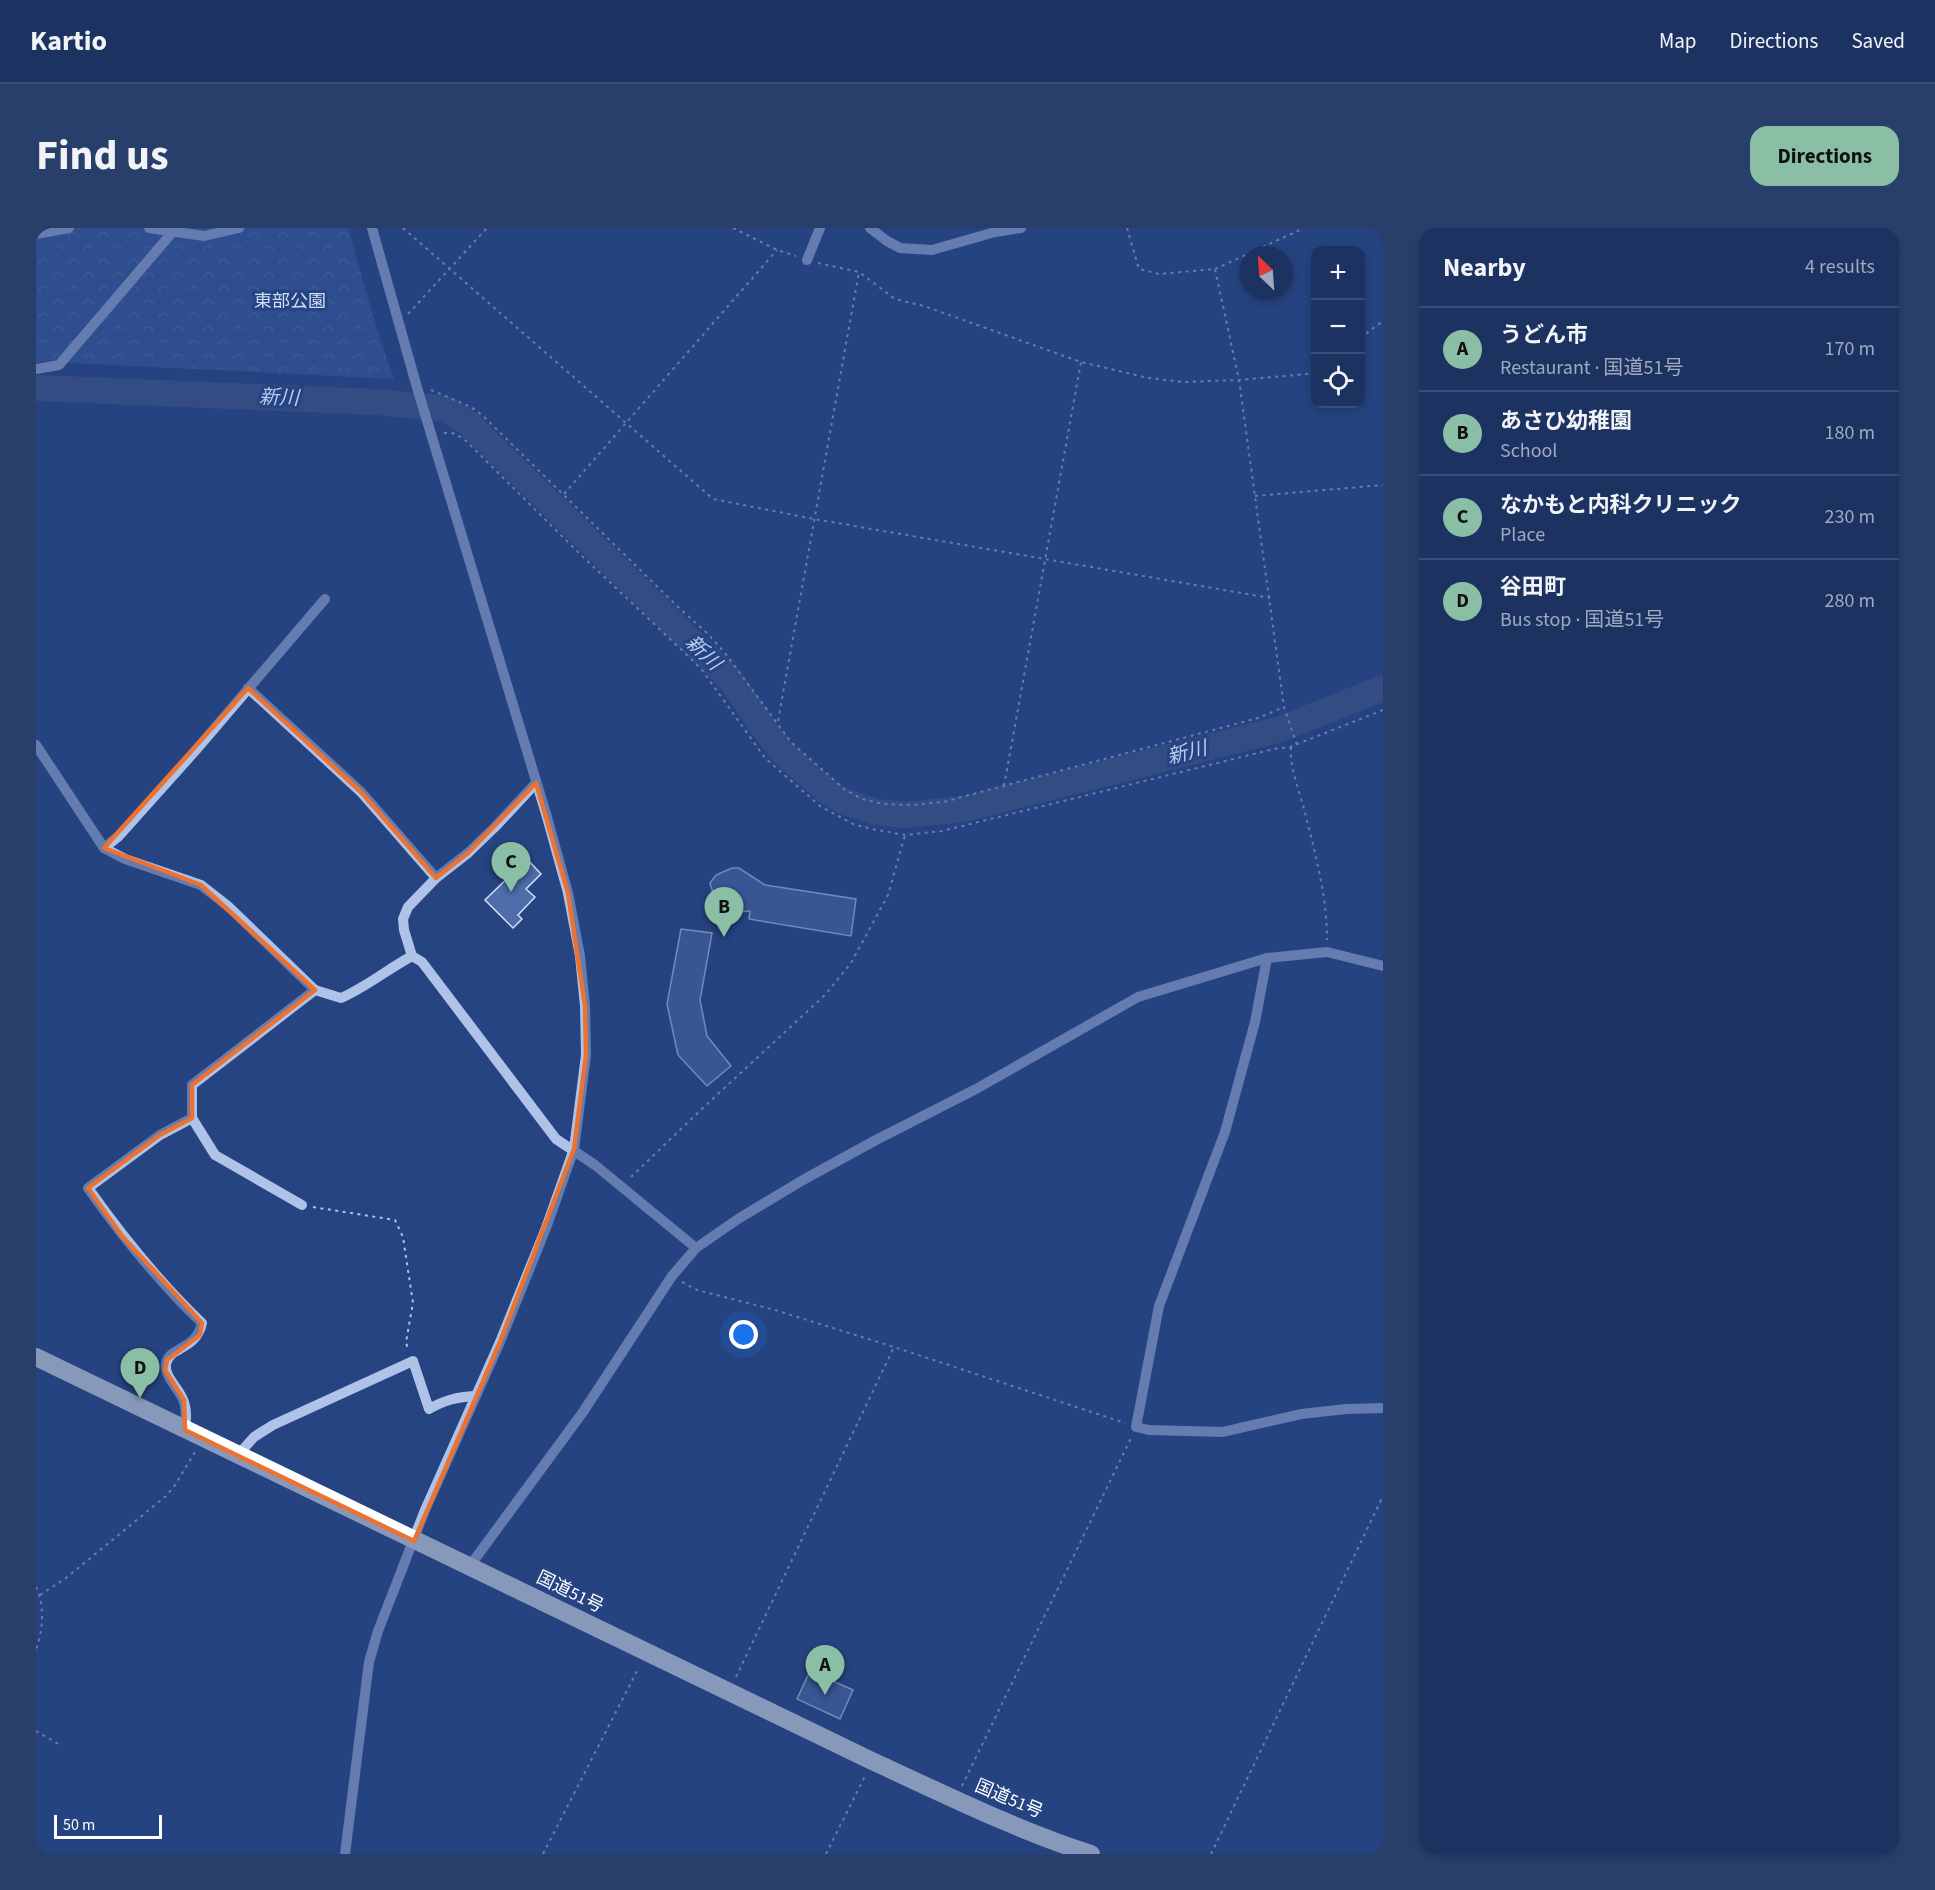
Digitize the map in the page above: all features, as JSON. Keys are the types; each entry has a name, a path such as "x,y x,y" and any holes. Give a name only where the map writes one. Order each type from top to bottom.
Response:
{"highway":[{"name":"国道51号","path":"36,1358 872,1761 956,1800 1068,1847 1091,1854"}],"street":[{"path":"36,234 69,228"},
{"path":"149,228 204,236 239,228"},
{"path":"345,1854 369,1662 378,1631 425,1510 476,1396 546,1228 574,1149 586,1054 582,976 568,893 372,228"},
{"path":"807,260 820,228"},
{"path":"870,228 887,242 900,248 932,250 996,232 1021,228"},
{"path":"36,369 59,365 174,230"},
{"path":"104,848 119,836 325,599"},
{"path":"248,688 361,792 436,878"},
{"path":"36,745 104,848 125,859 201,885 229,907 315,990 341,998 412,956"},
{"path":"536,783 468,853 436,878 408,907 403,919 412,956 422,962 556,1139 574,1149 696,1248"},
{"path":"469,1567 583,1412 672,1276 696,1248 738,1219 803,1180 976,1089 1138,997 1267,958 1327,952 1383,966"},
{"path":"1267,958 1255,1022 1226,1132 1160,1306 1136,1427 1149,1430 1222,1432 1301,1414 1346,1408 1383,1408"},
{"path":"302,1205 215,1155 192,1118 192,1085 315,990"},
{"path":"185,1430 187,1415 184,1400 165,1370 167,1360 175,1351 190,1344 200,1335 202,1323 177,1299 122,1236 88,1188 160,1135 192,1118"},
{"path":"238,1455 254,1437 273,1425 412,1361 429,1410 443,1401 457,1397 476,1396"}],"path":[{"path":"403,228 713,499 814,519 1270,598"},
{"path":"398,322 412,311 487,228"},
{"path":"733,228 777,250 807,260 859,272 895,299 924,306 1081,362 1148,378 1184,381 1239,380 1311,372"},
{"path":"1127,228 1139,269 1159,274 1215,269 1304,228"},
{"path":"563,495 777,250"},
{"path":"1215,269 1239,380 1284,707 1297,745"},
{"path":"778,723 859,272"},
{"path":"1365,334 1383,321"},
{"path":"1004,786 1081,362"},
{"path":"418,388 471,408 482,415 707,633 791,742 844,789 862,799 883,804 912,806 943,802 1247,720 1284,707"},
{"path":"432,434 452,434 463,438 702,670 765,758 820,806 853,824 904,835 942,831 1178,775 1274,749 1290,747 1383,710"},
{"path":"1255,496 1383,485"},
{"path":"1290,747 1327,917 1327,952"},
{"path":"621,1187 706,1104 825,995 851,963 888,895 904,835"},
{"path":"302,1205 394,1220 403,1237 413,1303 406,1342 412,1361"},
{"path":"672,1276 697,1290 775,1310 894,1347 1136,1427 956,1800"},
{"path":"730,1691 894,1347"},
{"path":"40,1595 66,1578 166,1496 203,1439"},
{"path":"1211,1854 1383,1496"},
{"path":"36,1587 40,1595 40,1630 36,1649"},
{"path":"543,1854 646,1652"},
{"path":"36,1731 62,1746"},
{"path":"826,1854 872,1761"}],"highlighted area":[{"path":"248,688 361,792 436,878 468,853 536,783 568,893 585,1006 586,1055 574,1149 500,1342 414,1541 185,1430 184,1400 165,1370 167,1360 200,1335 202,1323 122,1236 88,1188 160,1135 192,1118 192,1085 315,990 201,885 104,848"}],"green space":[{"name":"東部公園","path":"36,228 348,228 379,336 394,379 73,363 54,360 36,363"}],"building":[{"path":"527,859 541,874 526,889 535,897 518,915 522,919 513,928 485,900"},
{"path":"732,868 739,868 765,885 856,899 851,936 749,919 750,911 726,913 717,907 710,883 716,875"},
{"path":"681,929 712,933 700,1000 707,1036 731,1066 707,1086 678,1055 667,1004"},
{"path":"810,1671 853,1690 840,1719 797,1699"}],"waterway":[{"name":"新川","path":"36,388 378,402 445,409 468,423 730,679 784,754 828,792 845,802 877,812 905,815 964,809 1281,729 1383,688"}],"place":[{"name":"なかもと内科クリニック","path":"511,892"},
{"name":"あさひ幼稚園","path":"724,937"},
{"name":"谷田町","path":"140,1398"},
{"name":"うどん市","path":"825,1695"}]}
